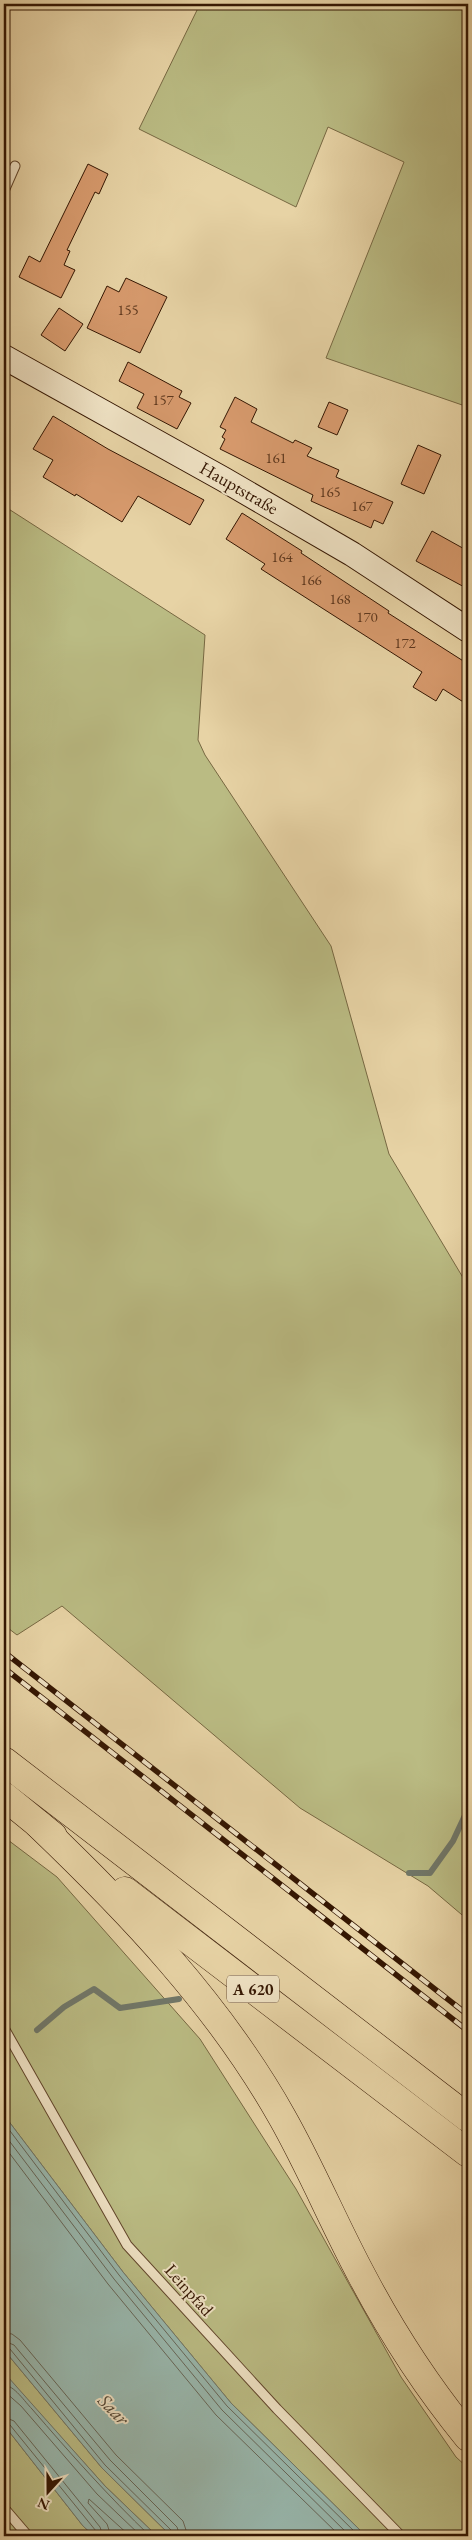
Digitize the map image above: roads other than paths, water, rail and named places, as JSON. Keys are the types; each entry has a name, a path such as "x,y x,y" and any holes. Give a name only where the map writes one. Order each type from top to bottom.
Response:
{"highway":[{"name":"A 620","path":"4,1761 468,2118"},
{"name":"A 620","path":"4,1796 468,2153"},
{"path":"38,1824 134,1920 193,1987 233,2041 282,2118 362,2276 387,2320 415,2367 468,2437"}],"main road":[{"name":"Hauptstraße","path":"4,357 352,554 468,630"}],"lane":[{"path":"4,191 15,166"},
{"name":"Leinpfad","path":"4,2028 127,2245 277,2409 401,2536"},
{"path":"4,2508 28,2536"}],"water":[{"name":"Saar","path":"4,2115 123,2272 231,2403 366,2536 171,2536 102,2468 4,2350"},
{"path":"8,2377 105,2486 157,2536 94,2536 83,2526 4,2425 4,2382"}],"waterway":[{"path":"409,1873 430,1873 453,1841 468,1809"},
{"path":"37,2030 64,2007 94,1989 120,2008 179,1999"}],"railway":[{"path":"4,1652 468,2015"},
{"path":"4,1668 468,2031"}]}
